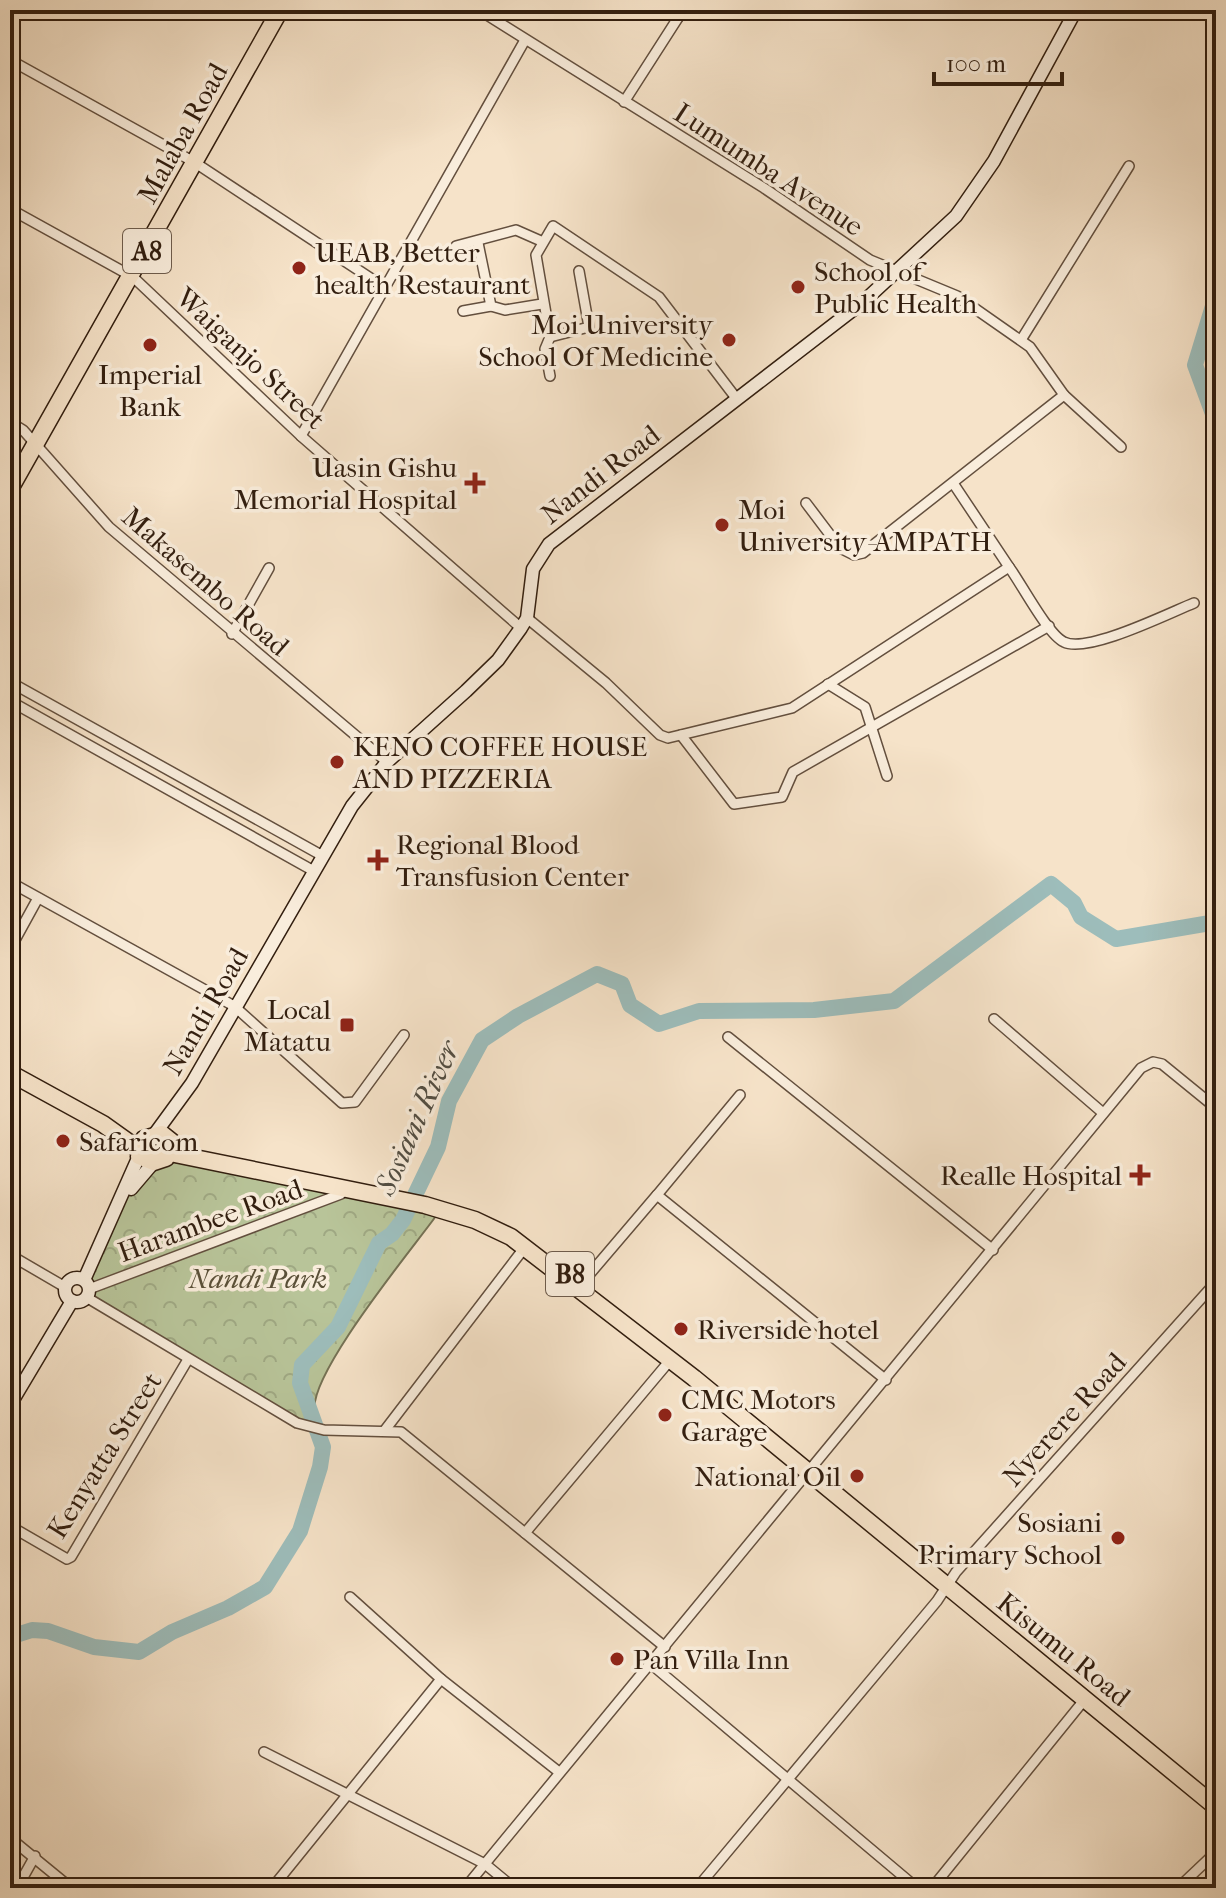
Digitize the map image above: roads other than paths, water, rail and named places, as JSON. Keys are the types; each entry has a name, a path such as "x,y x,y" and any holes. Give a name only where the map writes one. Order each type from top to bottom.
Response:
{"highway":[{"name":"Malaba Road","path":"10,489 133,277 280,10"},
{"name":"B8","path":"10,1073 103,1124 155,1147 344,1188 399,1196"},
{"name":"B8","path":"155,1147 470,1213 518,1236 582,1283 672,1359"},
{"name":"B8","path":"426,1202 475,1220 525,1247 672,1359"},
{"name":"Kisumu Road","path":"672,1359 1216,1807"}],"street":[{"name":"Lumumba Avenue","path":"479,10 764,188 870,260 957,296 1021,340 1035,353 1064,395 1121,447"},
{"path":"624,102 680,14 666,10"},
{"name":"Nandi Road","path":"86,1289 124,1197 321,855 387,762 477,681 524,623 533,569 549,544 863,302 956,216 972,196 1076,10"},
{"path":"301,436 525,40"},
{"path":"10,60 194,162 384,287"},
{"path":"1021,340 1129,166"},
{"name":"Waiganjo Street","path":"10,209 133,277 301,436 524,623 606,683 660,735 668,738 681,735"},
{"path":"550,376 545,349 550,337 536,255 541,241 553,226 659,297 736,398"},
{"path":"456,246 478,243 516,230 541,241"},
{"path":"478,243 491,306"},
{"path":"550,337 589,327 579,271"},
{"path":"463,311 491,306 505,310 542,304"},
{"path":"806,503 840,548 854,555 863,553 1064,395"},
{"name":"Makasembo Road","path":"10,422 23,430 33,445 109,527 387,762"},
{"path":"953,483 1062,642 1080,644 1127,630 1194,603"},
{"path":"1009,567 786,710 681,735 730,801 742,804 782,797 793,772 1049,626"},
{"path":"232,634 269,568"},
{"path":"10,682 321,855"},
{"path":"828,684 865,707 887,776"},
{"path":"10,701 312,870"},
{"path":"10,882 234,1006 347,1104 355,1102 404,1035"},
{"path":"10,949 38,898"},
{"path":"994,1019 1103,1113"},
{"path":"728,1037 993,1250"},
{"path":"465,1888 1141,1068 1153,1062 1162,1064 1216,1108"},
{"path":"582,1283 740,1095"},
{"name":"Harambee Road","path":"86,1289 299,1212 341,1194 344,1188"},
{"path":"657,1195 886,1380"},
{"path":"385,1430 525,1247"},
{"path":"10,1255 65,1287"},
{"path":"10,1405 72,1301 86,1289 73,1278 65,1287 65,1294 72,1301"},
{"name":"Nyerere Road","path":"697,1888 937,1601 945,1586 1216,1282"},
{"name":"Kenyatta Street","path":"86,1289 187,1361 297,1423 324,1430 385,1430"},
{"path":"525,1533 672,1359"},
{"name":"Kenyatta Street","path":"10,1526 67,1559 71,1557 187,1361"},
{"path":"385,1430 401,1432 665,1647"},
{"path":"350,1597 441,1679 559,1772"},
{"path":"651,1664 917,1888"},
{"path":"272,1888 441,1679"},
{"path":"932,1888 1085,1699"},
{"path":"264,1752 485,1864 514,1888"},
{"path":"10,1838 71,1888"},
{"path":"1178,1888 1216,1852"},
{"path":"17,1888 35,1856"}],"waterway":[{"name":"Sosiani River","path":"1216,296 1195,365 1216,422"},
{"name":"Sosiani River","path":"10,1637 32,1630 48,1631 94,1647 139,1652 172,1632 228,1608 265,1587 300,1531 320,1467 323,1447 300,1383 302,1365 338,1327 379,1243 392,1234 403,1220 438,1147 449,1101 482,1040 518,1016 597,974 622,984 630,1005 659,1024 699,1011 814,1010 894,1001 1051,884 1074,903 1081,917 1116,939 1216,922"}],"place":[{"name":"UEAB, Better health Restaurant","path":"299,268"},
{"name":"School of Public Health","path":"798,287"},
{"name":"Moi University School Of Medicine","path":"729,340"},
{"name":"Imperial Bank","path":"150,345"},
{"name":"Uasin Gishu Memorial Hospital","path":"475,483"},
{"name":"Moi University-AMPATH","path":"722,525"},
{"name":"KENO COFFEE HOUSE AND PIZZERIA","path":"337,762"},
{"name":"Regional Blood Transfusion Center","path":"378,860"},
{"name":"Local Matatu","path":"347,1025"},
{"name":"Safaricom","path":"63,1141"},
{"name":"Realle Hospital","path":"1140,1175"},
{"name":"Riverside hotel","path":"681,1329"},
{"name":"CMC Motors Garage","path":"665,1415"},
{"name":"National Oil","path":"857,1476"},
{"name":"Sosiani Primary School","path":"1118,1538"},
{"name":"Pan Villa Inn","path":"617,1659"}],"park label":[{"name":"Nandi Park","path":"258,1278"}]}
